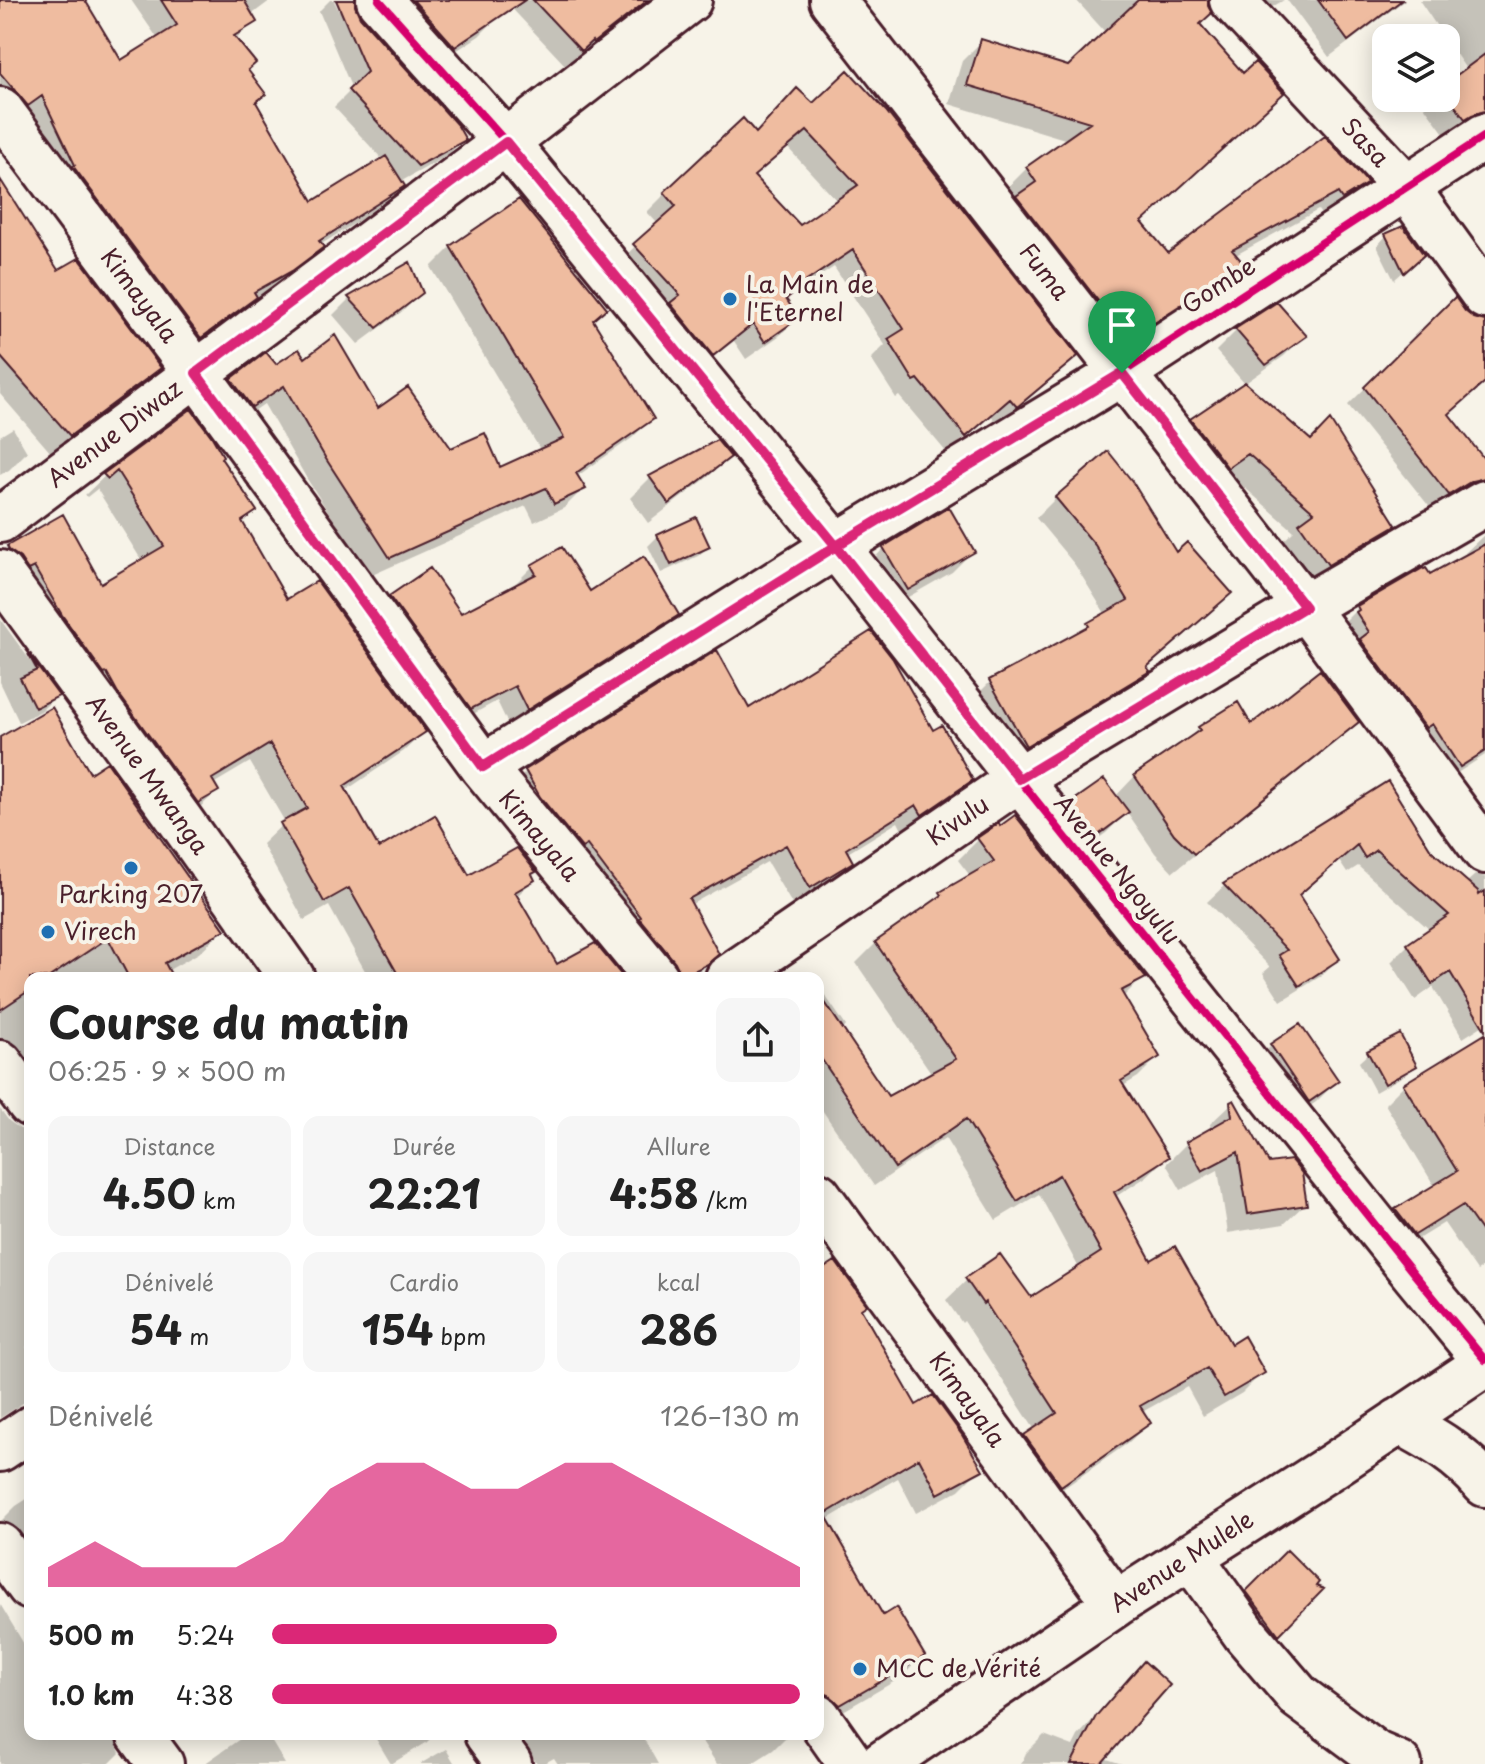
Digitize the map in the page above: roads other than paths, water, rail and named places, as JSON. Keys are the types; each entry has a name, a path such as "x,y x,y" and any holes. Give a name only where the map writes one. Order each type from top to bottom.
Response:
{"street":[{"name":"Avenue Ngoyulu","path":"379,0 506,142 836,546 1485,1362"},
{"name":"Avenue Diwaz","path":"0,520 506,142 689,0"},
{"name":"Fuma","path":"832,0 1305,607 1485,851"},
{"name":"Sasa","path":"1232,0 1406,187 1485,296"},
{"name":"Kimayala","path":"0,110 483,767 651,972"},
{"name":"Gombe","path":"483,767 836,546 1122,373 1485,136"},
{"name":"Kivulu","path":"737,972 1019,779 1485,503"},
{"name":"Avenue Mwanga","path":"0,573 288,972"},
{"path":"0,1063 24,1096"},
{"name":"Kimayala","path":"824,1203 1116,1604"},
{"name":"Avenue Mulele","path":"882,1764 1116,1604 1334,1465 1485,1362"},
{"path":"1399,1421 1444,1445 1472,1468 1485,1484"},
{"path":"0,1449 24,1433"},
{"path":"0,1546 24,1579"},
{"path":"1190,1556 1246,1635 1299,1697 1376,1754 1399,1764"},
{"path":"824,1726 851,1764"},
{"path":"143,1740 161,1764"},
{"path":"491,1740 509,1764"}],"place":[{"name":"La Main de l'Eternel","path":"730,299"},
{"name":"Parking 207","path":"131,868"},
{"name":"Virech","path":"48,932"},
{"name":"MCC de Vérité","path":"860,1669"}]}
